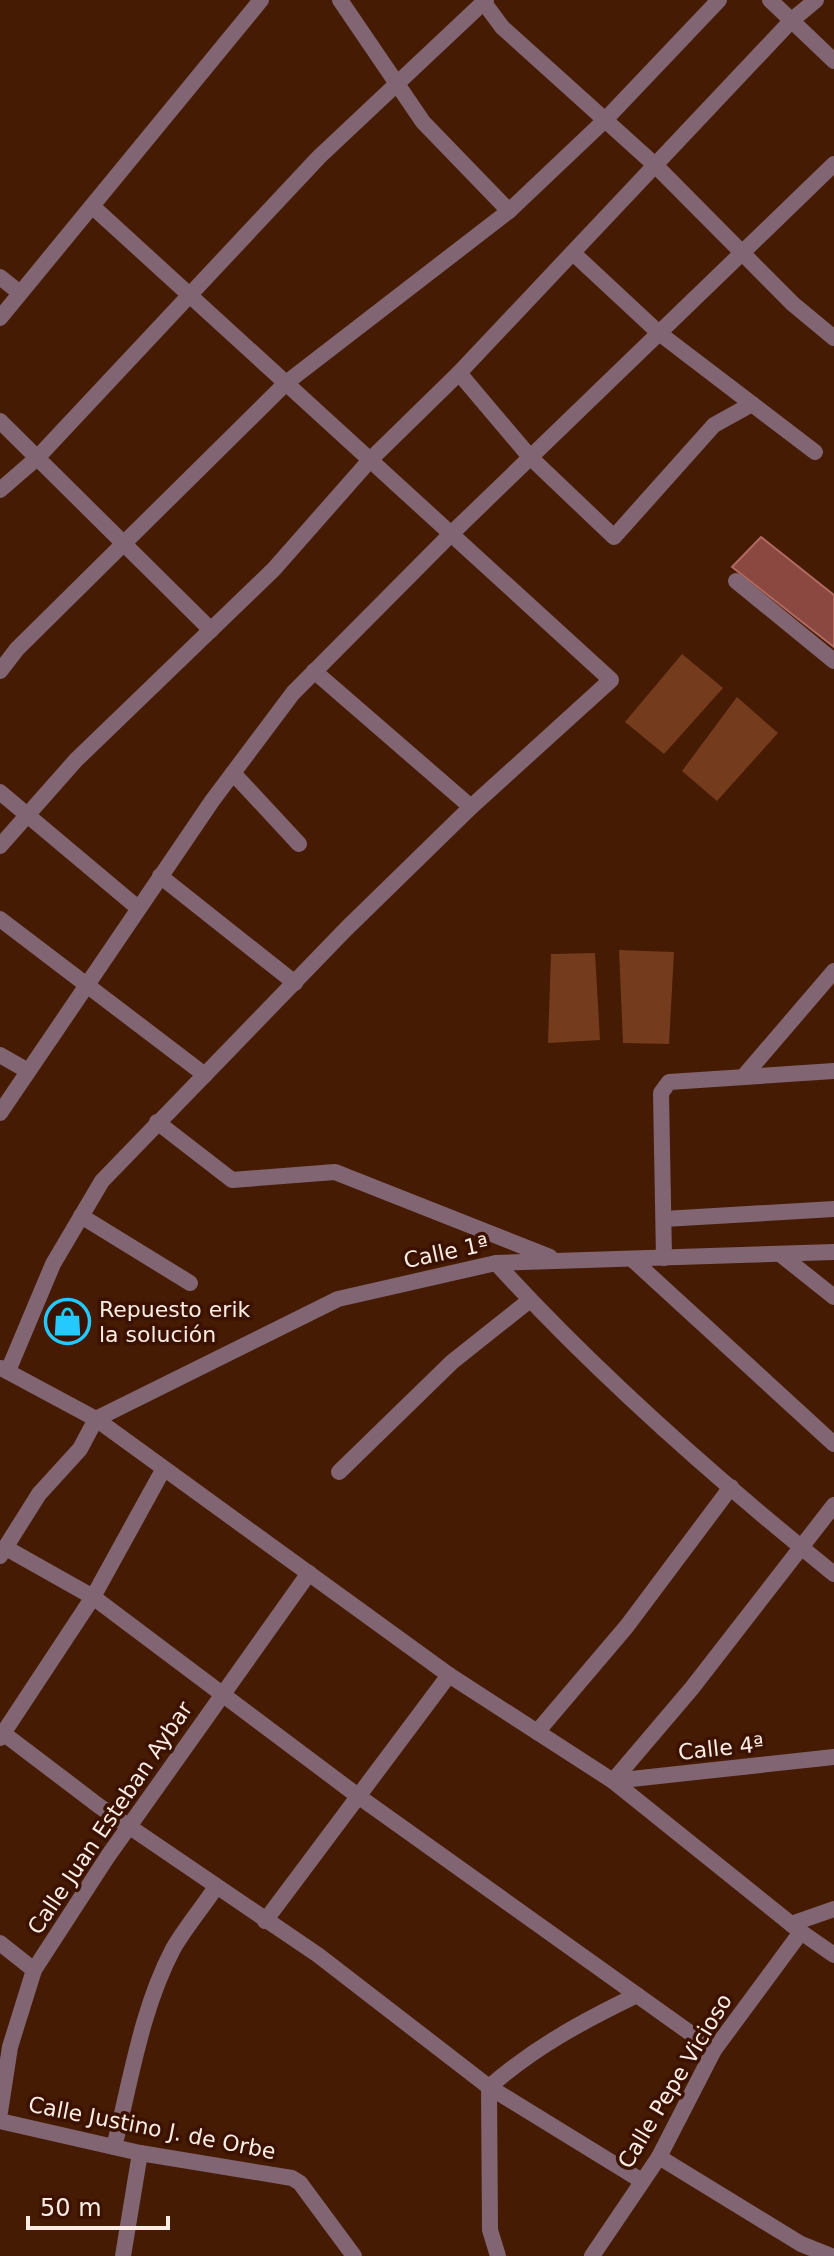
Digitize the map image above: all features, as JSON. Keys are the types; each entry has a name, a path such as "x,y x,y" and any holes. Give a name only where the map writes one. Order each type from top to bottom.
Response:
{"street":[{"path":"0,318 261,0"},
{"path":"340,0 423,122 509,211"},
{"path":"0,671 17,649 286,383 509,211 604,121 719,0"},
{"path":"770,0 834,61"},
{"path":"0,846 26,814 274,569 370,460 459,373 792,20 816,0"},
{"path":"0,490 37,458 319,157 484,1 502,27 655,165 793,304 834,338"},
{"path":"0,1113 160,876 293,693 451,534 834,164"},
{"path":"92,206 611,680 471,807 102,1181 53,1264 4,1369 96,1419 449,1675 613,1781 834,1955"},
{"path":"573,253 659,333 815,452"},
{"path":"0,277 20,293"},
{"path":"459,373 530,457 614,537 714,425 752,404"},
{"path":"0,421 122,546 211,630"},
{"path":"736,581 834,661"},
{"path":"314,671 471,807"},
{"path":"233,773 299,844"},
{"path":"0,792 138,908"},
{"path":"160,876 295,983"},
{"path":"0,919 205,1075"},
{"path":"744,1076 834,971"},
{"path":"0,1055 28,1071"},
{"path":"664,1258 661,1093 665,1086 669,1082 834,1071"},
{"path":"157,1122 232,1180 335,1172 558,1261"},
{"path":"664,1219 834,1209"},
{"path":"81,1216 190,1283"},
{"name":"Calle 1ª","path":"96,1419 338,1299 496,1263 834,1252"},
{"path":"780,1254 834,1297"},
{"path":"632,1259 834,1444"},
{"path":"496,1263 561,1334 731,1487 834,1574"},
{"path":"339,1472 452,1362 530,1300"},
{"path":"96,1419 80,1449 39,1494 3,1552 93,1597 358,1796 714,2050"},
{"path":"163,1470 93,1597 2,1735 330,1964 489,2087 642,2181"},
{"path":"537,1732 627,1626 731,1487"},
{"path":"613,1781 803,1549 834,1505"},
{"name":"Calle Juan Esteban Aybar","path":"0,2112 10,2047 34,1970 108,1856 309,1573"},
{"path":"265,1921 449,1675"},
{"name":"Calle 4ª","path":"613,1781 834,1757"},
{"path":"114,2147 145,2019 157,1986 174,1948 216,1887"},
{"path":"796,1928 834,1909"},
{"name":"Calle Pepe Vicioso","path":"592,2256 659,2157 714,2050 796,1928"},
{"path":"0,1943 34,1970"},
{"path":"498,2256 490,2230 489,2087 524,2057 568,2028 637,1995"},
{"name":"Calle Justino J. de Orbe","path":"0,2121 140,2153 292,2178 300,2183 354,2256"},
{"path":"123,2256 140,2153"},
{"path":"659,2157 801,2244 831,2256"}],"shaded area":[{"path":"682,654 723,688 664,754 625,722"},
{"path":"737,697 778,733 717,801 682,771"},
{"path":"619,950 674,952 669,1044 623,1043"},
{"path":"595,953 600,1040 548,1043 551,954"}],"building":[{"path":"761,537 834,595 834,647 732,567"}],"place":[{"name":"Repuesto erik la solución","path":"68,1322"}]}
